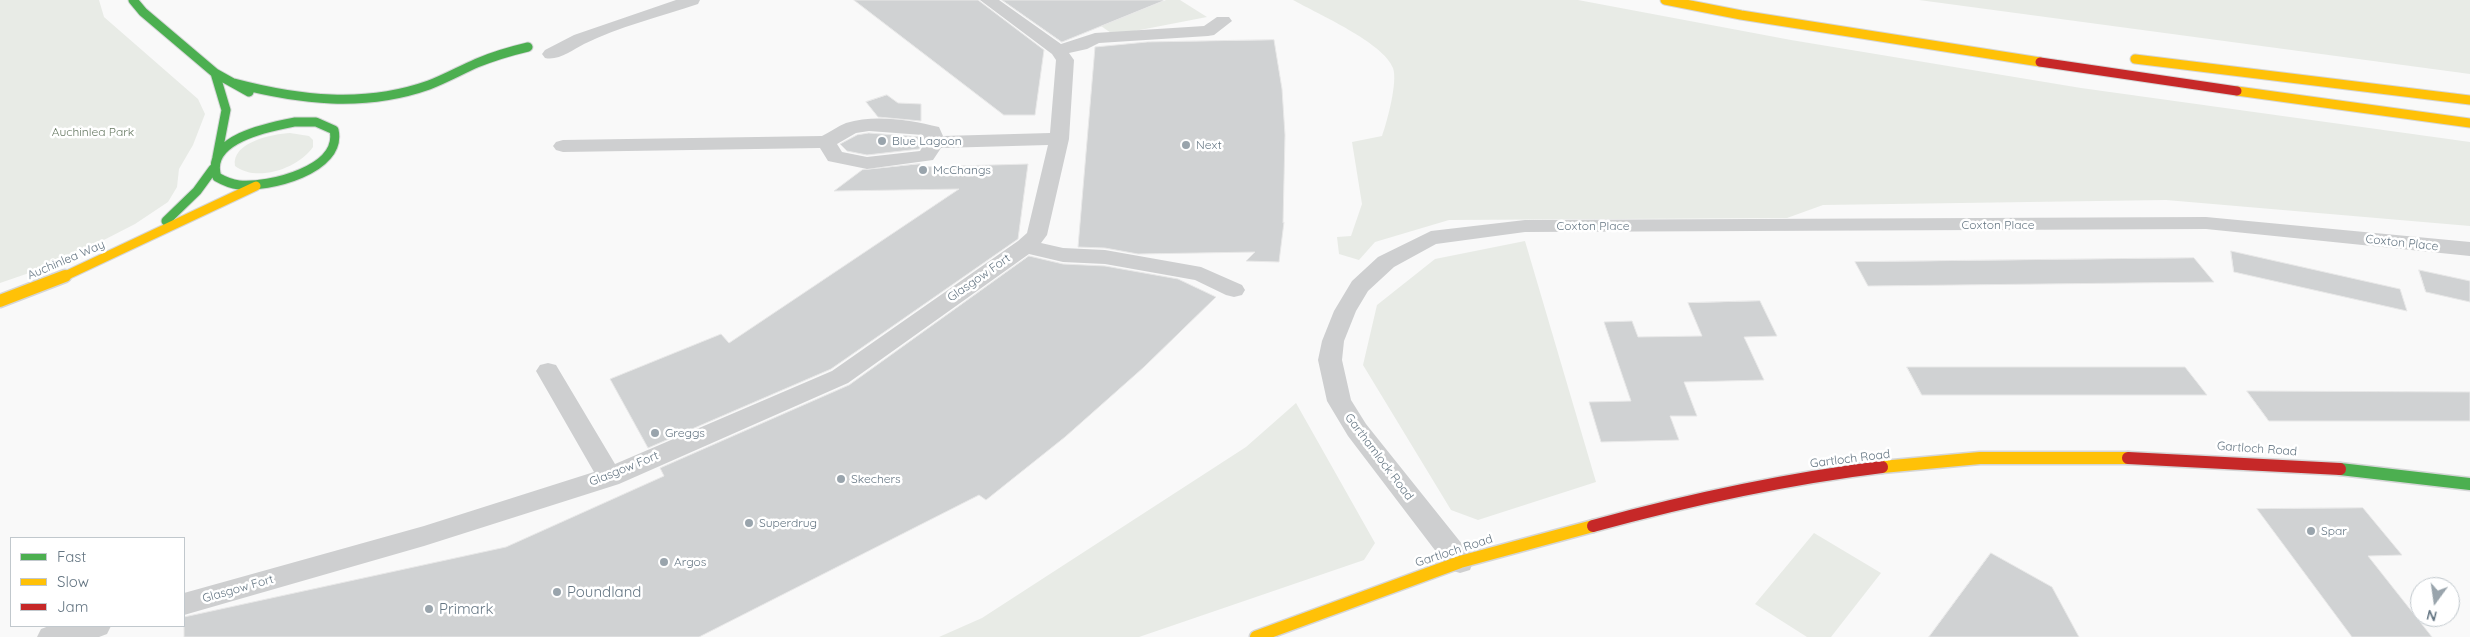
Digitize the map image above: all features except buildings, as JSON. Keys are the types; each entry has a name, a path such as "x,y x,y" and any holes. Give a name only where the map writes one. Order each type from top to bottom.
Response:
{"main road":[{"path":"134,0 143,12 215,73 265,102"},
{"path":"1665,0 1751,16 2174,83 2470,123"},
{"path":"234,83 268,94 301,100 330,102 372,99 422,87 485,60 528,46"},
{"path":"2125,57 2470,100"},
{"path":"215,73 226,110 213,169 217,177 229,183 257,185 294,176 310,169 332,152 338,137 334,130 327,125 311,122 286,112"},
{"path":"217,157 239,139 260,129 287,123 311,122"},
{"name":"Auchinlea Way","path":"142,241 183,206 213,169"},
{"name":"Auchinlea Way","path":"0,301 50,283 257,185"},
{"name":"Gartloch Road","path":"1256,637 1460,562 1688,499 1844,472 1980,458 2051,457 2212,460 2334,468 2470,484"}],"street":[{"path":"552,54 580,40 692,0"},
{"path":"988,0 1058,50 1096,38 1208,31 1223,20"},
{"name":"Glasgow Fort","path":"185,604 424,536 610,477 840,377 1025,246 1037,235 1059,139 1065,60 1058,50"},
{"path":"563,146 826,142 851,128 884,124 932,131 935,142 926,156 867,163 834,157 826,142"},
{"path":"935,142 1059,139"},
{"name":"Coxton Place","path":"1525,226 2206,223 2470,250"},
{"name":"Garthamlock Road","path":"1460,562 1357,430 1339,401 1330,360 1333,341 1344,311 1360,286 1386,262 1431,238 1525,226"},
{"path":"1025,246 1063,255 1105,257 1201,274 1234,290"},
{"path":"548,371 610,477"},
{"path":"51,637 93,627"}],"green space":[{"name":"Auchinlea Park","path":"0,0 99,0 104,17 198,99 205,114 193,145 179,169 177,187 168,202 135,224 61,262 0,283"},
{"path":"1166,0 1180,0 1207,17 1114,35 1101,26"},
{"path":"1293,0 1578,0 1791,40 2081,88 2470,142 2470,226 2166,200 1823,205 1787,218 1449,220 1375,242 1359,260 1339,254 1337,237 1351,236 1362,204 1352,142 1382,136 1393,92 1393,68 1387,58 1364,39"},
{"path":"1919,0 2470,0 2470,74"},
{"path":"290,133 309,136 313,140 313,147 307,155 288,167 266,173 254,173 244,171 235,166 236,158 246,145 274,135"},
{"path":"1525,241 1596,482 1478,520 1451,510 1363,365 1377,305 1435,259"},
{"path":"1296,403 1375,543 1364,560 1139,637 939,637 982,618 1246,447"},
{"path":"1814,533 1881,573 1831,637 1807,637 1755,604"}],"traffic: fast":[{"path":"133,0 143,12 215,73 249,92"},
{"path":"234,83 283,95 331,100 355,100 403,93 428,85 489,58 528,47"},
{"path":"215,73 226,110 217,157"},
{"path":"295,122 316,122 334,130 335,145 329,155 320,163 293,176 250,185 239,185 217,177 215,165 218,156 225,147 261,130 295,122"},
{"path":"166,221 197,191 213,169"},
{"path":"2340,469 2470,484"}],"traffic: slow":[{"path":"1665,0 1741,15 2040,62"},
{"path":"2135,59 2470,100"},
{"path":"2237,91 2470,123"},
{"path":"0,301 50,283 256,186"},
{"path":"1882,467 1980,458 2128,458"},
{"path":"1256,637 1460,562 1593,526"}],"traffic: jam":[{"path":"2040,62 2237,91"},
{"path":"2128,458 2340,469"},
{"path":"1593,526 1736,490 1845,471 1882,467"}],"place":[{"name":"Blue Lagoon","path":"882,141"},
{"name":"Next","path":"1186,145"},
{"name":"McChangs","path":"923,170"},
{"name":"Greggs","path":"655,433"},
{"name":"Skechers","path":"841,479"},
{"name":"Superdrug","path":"749,523"},
{"name":"Spar","path":"2311,531"},
{"name":"Argos","path":"664,562"},
{"name":"Poundland","path":"557,592"},
{"name":"Primark","path":"429,609"}]}
